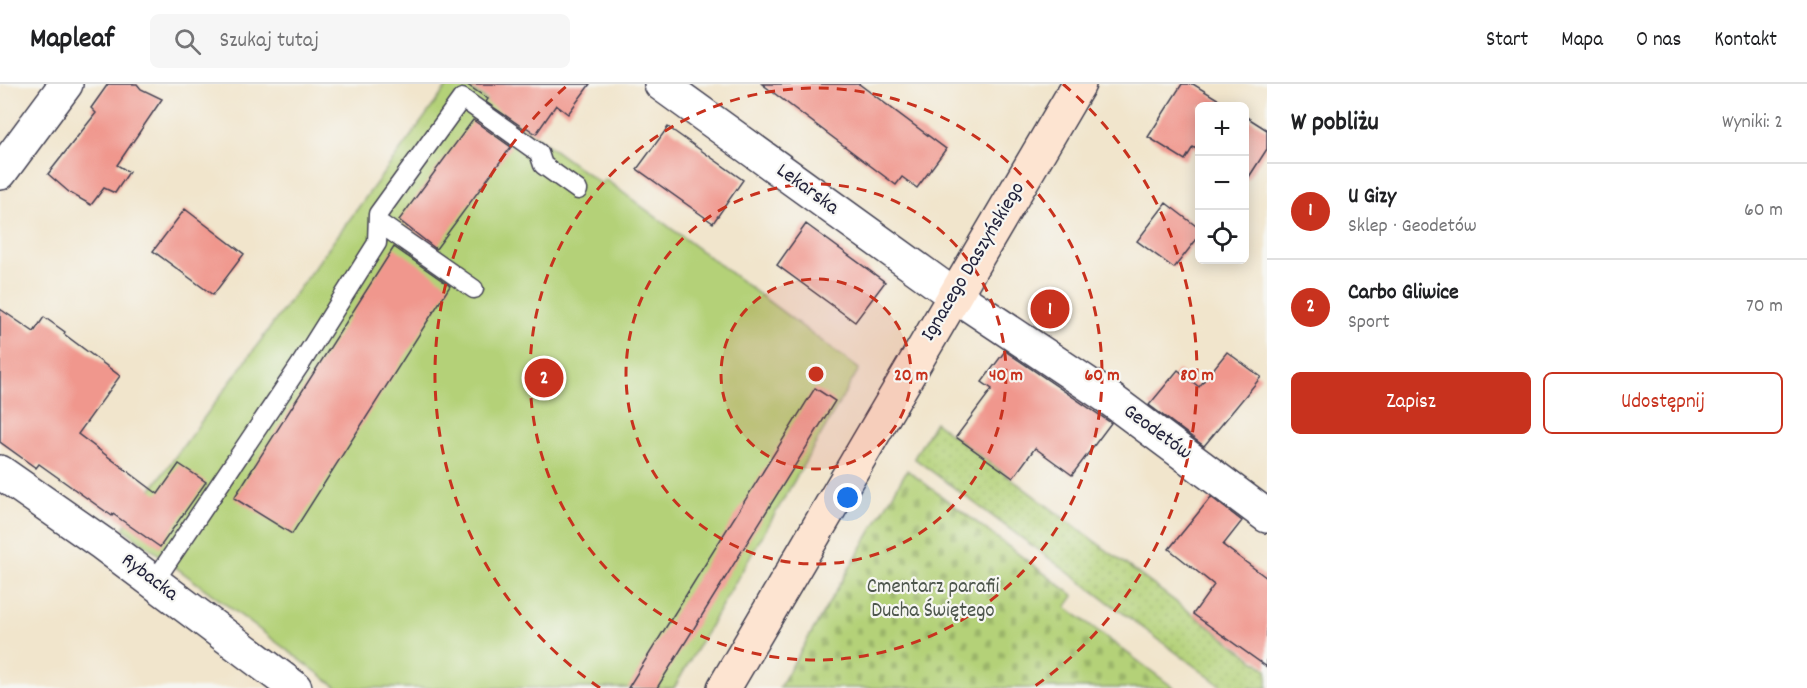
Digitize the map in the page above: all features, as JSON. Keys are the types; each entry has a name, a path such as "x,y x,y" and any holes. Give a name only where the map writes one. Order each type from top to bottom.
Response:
{"main road":[{"name":"Ignacego Daszyńskiego","path":"724,688 1079,84"}],"street":[{"path":"0,173 66,84"},
{"name":"Lekarska","path":"661,84 955,294"},
{"name":"Geodetów","path":"955,294 1106,396 1267,516"},
{"name":"Rybacka","path":"0,472 154,582 295,688"}],"lane":[{"path":"154,582 300,365 371,252 376,243 378,214 462,98 539,153 543,165 578,190"},
{"path":"378,222 474,289"}],"green space":[{"path":"449,84 464,84 601,184 605,179 859,369 674,688 338,688 123,528"},
{"path":"935,422 1267,670 1267,688 1224,688 914,458"},
{"name":"Cmentarz parafii Ducha Świętego","path":"907,470 1074,596 1066,607 1174,688 779,688"}],"building":[{"path":"108,84 137,84 141,89 162,99 117,165 129,172 115,193 104,188 91,205 70,193 48,174 96,113 91,108"},
{"path":"466,84 590,84 568,114 556,105 536,134 486,102 488,99"},
{"path":"762,84 859,84 946,149 917,188 902,177 896,185"},
{"path":"1182,84 1193,84 1222,102 1195,102 1195,148 1193,147 1185,160 1148,137"},
{"path":"1249,119 1267,130 1267,149 1249,177"},
{"path":"473,120 511,147 436,249 399,220"},
{"path":"668,127 743,180 713,223 637,169"},
{"path":"1166,203 1195,225 1195,241 1174,268 1137,241"},
{"path":"185,209 244,254 213,295 153,251"},
{"path":"806,224 885,282 855,322 777,265"},
{"path":"394,247 450,286 292,534 234,498"},
{"path":"0,309 34,332 44,317 120,376 78,434 158,494 179,464 206,482 160,547 39,464 36,468 0,442"},
{"path":"1005,351 1111,423 1072,475 1035,448 1013,478 956,437 992,389 982,382"},
{"path":"1227,352 1261,377 1204,446 1149,405 1178,370 1199,387"},
{"path":"815,388 835,401 657,688 628,688"},
{"path":"1211,497 1242,521 1223,545 1267,578 1267,667 1193,614 1214,585 1169,549"}],"place":[{"name":"U Gizy","path":"1050,309"},
{"name":"Carbo Gliwice","path":"544,378"}]}
